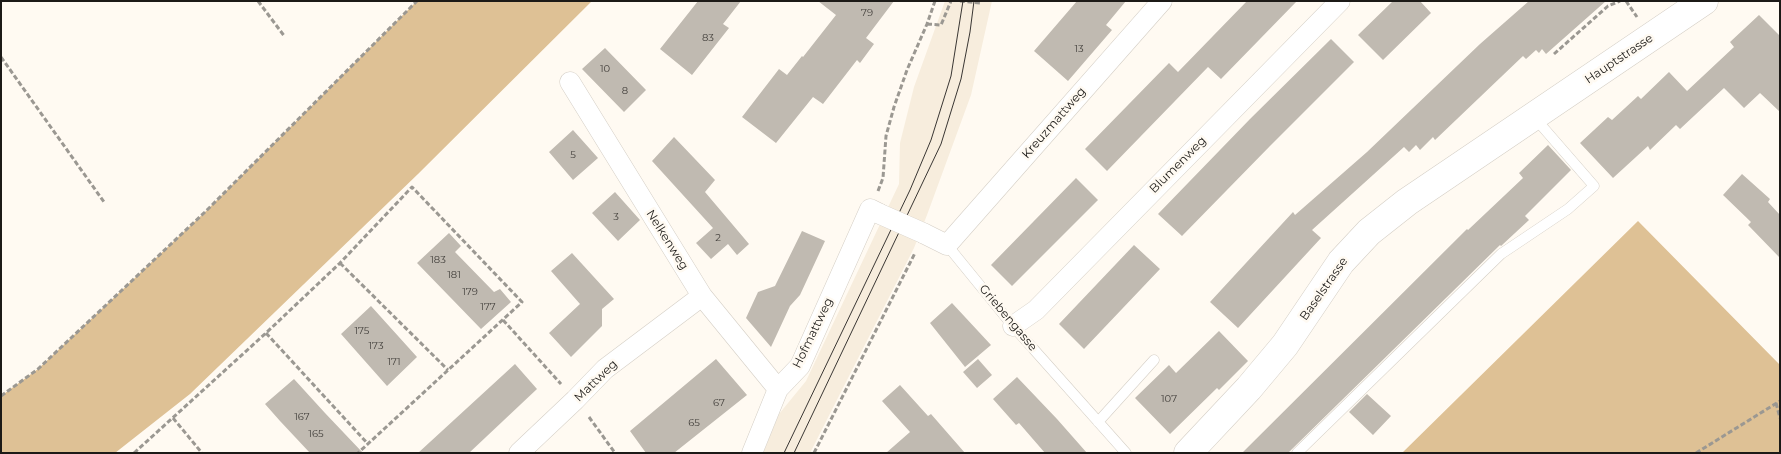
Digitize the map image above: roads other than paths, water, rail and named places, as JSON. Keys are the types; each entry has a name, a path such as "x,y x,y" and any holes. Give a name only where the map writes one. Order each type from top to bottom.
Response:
{"main road":[{"name":"Hauptstrasse","path":"1534,117 1704,1"},
{"name":"Baselstrasse","path":"1188,453 1261,374 1285,345 1341,262 1369,232 1407,202 1534,117"}],"street":[{"name":"Kreuzmattweg","path":"947,245 1162,1"},
{"name":"Blumenweg","path":"1013,326 1036,310 1340,1"},
{"name":"Nelkenweg","path":"570,82 702,296 778,389"},
{"name":"Griebengasse","path":"875,212 947,245"},
{"name":"Hofmattweg","path":"752,453 778,389 800,366 875,212"},
{"name":"Mattweg","path":"520,453 605,369 702,296"}],"lane":[{"path":"1297,453 1501,254 1568,209 1594,186 1534,117"},
{"name":"Griebengasse","path":"947,245 1013,326 1126,453"},
{"path":"1098,422 1154,360"}],"tram line":[{"path":"784,453 910,190 931,140 951,76 963,1"},
{"path":"794,453 941,144 961,79 974,1"}]}
